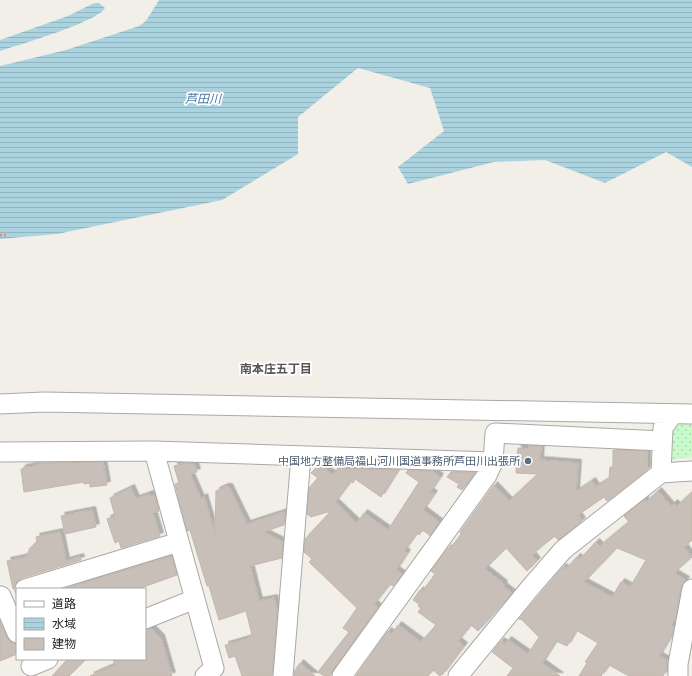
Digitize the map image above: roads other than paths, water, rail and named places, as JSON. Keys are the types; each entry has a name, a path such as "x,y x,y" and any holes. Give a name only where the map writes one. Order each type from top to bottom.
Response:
{"street":[{"path":"0,404 52,402 692,414"},
{"path":"661,473 663,428 673,414"},
{"path":"342,676 487,475 493,462 495,433 662,441"},
{"path":"0,452 154,451 493,462"},
{"path":"154,451 214,668 205,676"},
{"path":"283,676 301,456"},
{"path":"458,676 563,550 661,473 692,471"},
{"path":"28,588 179,542"},
{"path":"678,676 678,664 692,589"},
{"path":"6,595 16,630"},
{"path":"146,620 195,599"}],"water":[{"name":"芦田川","path":"159,0 692,0 692,167 666,152 605,183 545,160 494,162 408,184 398,167 444,131 430,88 358,68 298,117 298,154 222,200 57,234 0,239 0,66 66,50 139,26 146,21"},
{"path":"94,3 99,3 105,8 99,14 88,20 0,51 0,40 68,16"}],"place":[{"name":"中国地方整備局福山河川国道事務所芦田川出張所","path":"528,461"}],"district":[{"name":"南本庄五丁目","path":"276,369"}]}
